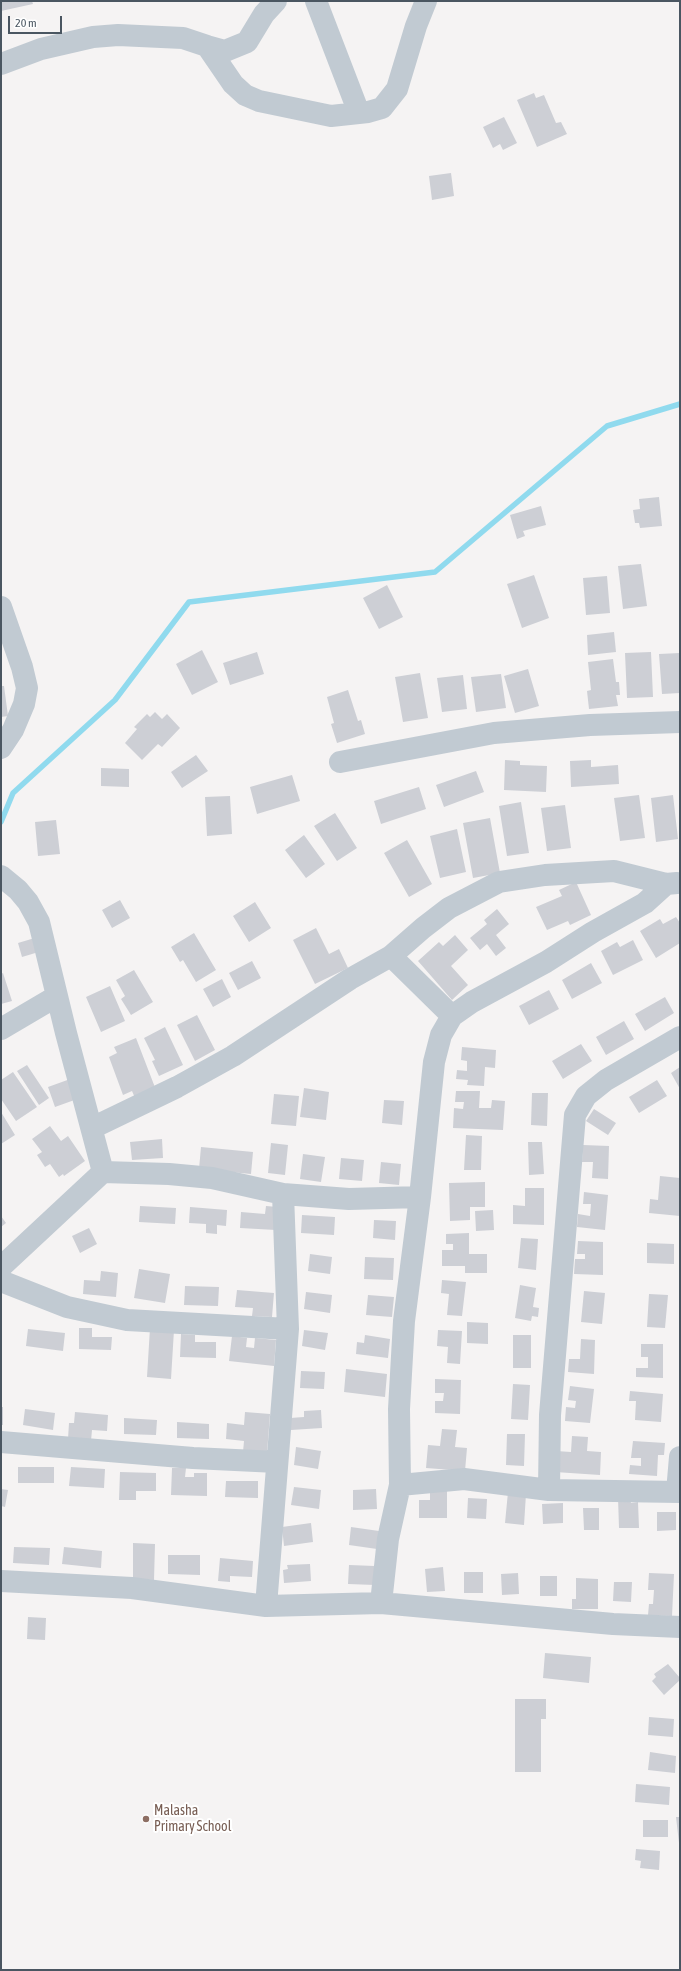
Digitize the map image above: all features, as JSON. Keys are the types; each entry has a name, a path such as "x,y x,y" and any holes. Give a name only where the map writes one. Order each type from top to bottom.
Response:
{"street":[{"path":"1,64 41,48 93,37 118,35 183,38 225,51 247,42 264,14 276,1"},
{"path":"316,1 359,114"},
{"path":"207,46 233,84 245,95 259,101 331,116 359,114 382,108 397,89 416,26 426,1"},
{"path":"1,607 22,667 27,688 24,704 13,730 1,748"},
{"path":"340,762 494,733 590,725 680,722"},
{"path":"92,1128 177,1087 233,1056 350,979 391,956 449,908 499,882 545,875 614,871 673,883"},
{"path":"1,876 18,890 28,902 39,922 103,1172"},
{"path":"381,1603 388,1539 400,1485 399,1409 404,1321 420,1197 434,1062 441,1035 452,1016 472,1002 546,962 645,903 673,883"},
{"path":"391,956 452,1016"},
{"path":"1,1028 57,996"},
{"path":"549,1490 550,1415 575,1115 586,1096 606,1080 680,1037"},
{"path":"1,1267 103,1172 169,1174 212,1178 283,1194 349,1199 420,1197"},
{"path":"266,1606 288,1329 283,1194"},
{"path":"1,1281 67,1308 127,1320 288,1329"},
{"path":"1,1442 193,1458 277,1462"},
{"path":"400,1485 464,1479 549,1490 678,1492 680,1457"},
{"path":"1,1581 132,1588 266,1606 381,1603 613,1624 680,1627"}],"building":[{"path":"1,1 32,1 33,4 1,11"},
{"path":"534,93 536,98 544,95 556,123 561,122 567,134 537,147 517,100"},
{"path":"504,117 517,143 503,150 500,144 493,148 483,127"},
{"path":"451,173 454,196 432,200 429,176"},
{"path":"659,497 662,526 640,528 639,523 635,523 633,510 640,509 639,499"},
{"path":"541,506 546,525 523,531 525,536 517,539 510,515"},
{"path":"641,564 647,606 623,609 618,566"},
{"path":"534,575 549,618 522,628 507,584"},
{"path":"607,576 610,613 586,615 583,578"},
{"path":"387,585 403,617 379,629 363,598"},
{"path":"614,632 616,652 588,655 587,635"},
{"path":"202,650 218,682 192,695 176,664"},
{"path":"257,652 264,674 230,685 223,663"},
{"path":"651,652 653,697 627,698 625,653"},
{"path":"680,653 680,693 662,694 659,654"},
{"path":"613,659 616,682 619,682 620,695 616,695 618,706 589,709 587,691 591,690 588,662"},
{"path":"528,669 539,706 515,713 504,676"},
{"path":"420,673 428,718 403,722 395,677"},
{"path":"501,674 506,708 476,712 471,677"},
{"path":"463,675 467,709 442,712 437,678"},
{"path":"1,686 4,686 8,716 1,717"},
{"path":"348,690 358,721 361,720 365,734 337,743 331,724 334,723 327,697"},
{"path":"155,712 162,719 167,714 180,728 162,747 158,744 142,760 125,743 137,729 134,727 147,714 150,717"},
{"path":"196,755 208,771 182,788 171,772"},
{"path":"505,760 520,761 520,765 547,766 546,792 504,790"},
{"path":"591,760 591,767 618,765 619,784 571,787 570,761"},
{"path":"101,768 129,769 129,787 101,786"},
{"path":"476,771 484,792 444,807 436,785"},
{"path":"292,775 300,801 257,814 250,787"},
{"path":"419,787 426,809 381,824 374,801"},
{"path":"639,795 645,838 620,841 614,798"},
{"path":"673,795 678,839 656,842 651,798"},
{"path":"230,796 232,834 207,836 205,797"},
{"path":"521,802 529,853 507,856 499,806"},
{"path":"565,805 571,848 547,851 541,808"},
{"path":"335,813 357,848 337,861 314,826"},
{"path":"490,818 500,873 473,878 463,823"},
{"path":"56,820 60,854 38,856 35,822"},
{"path":"457,829 466,872 440,878 430,836"},
{"path":"304,835 325,864 306,878 285,850"},
{"path":"407,840 432,884 409,897 384,853"},
{"path":"576,882 591,915 570,925 568,921 547,930 536,907 562,896 559,890"},
{"path":"120,900 130,918 112,928 102,910"},
{"path":"255,902 271,928 249,942 233,916"},
{"path":"497,909 509,924 496,935 506,948 496,956 487,944 480,950 470,938 487,924 484,920"},
{"path":"676,917 680,923 680,943 656,958 640,931 660,919 663,924"},
{"path":"316,928 329,954 339,949 348,968 315,984 293,940"},
{"path":"194,933 216,970 196,982 183,960 180,962 171,947"},
{"path":"455,935 468,950 451,966 468,985 452,1000 418,961 439,942 443,946"},
{"path":"38,937 42,951 22,957 18,943"},
{"path":"633,940 643,960 613,975 601,951 617,942 620,947"},
{"path":"252,961 261,978 238,990 229,973"},
{"path":"591,963 602,983 572,999 562,980"},
{"path":"134,970 153,1002 131,1015 121,999 125,996 116,980"},
{"path":"3,973 12,1001 1,1004 1,974"},
{"path":"222,979 231,997 213,1007 203,989"},
{"path":"110,986 125,1021 101,1032 86,997"},
{"path":"549,990 559,1009 529,1025 519,1006"},
{"path":"665,997 674,1013 645,1031 635,1014"},
{"path":"197,1015 215,1050 195,1061 177,1025"},
{"path":"624,1021 634,1039 606,1055 596,1037"},
{"path":"165,1027 183,1065 159,1076 152,1061 155,1060 144,1038"},
{"path":"136,1038 156,1090 135,1098 132,1091 123,1095 109,1057 117,1053 114,1047"},
{"path":"581,1044 592,1061 563,1079 552,1061"},
{"path":"462,1047 496,1050 495,1068 485,1067 484,1086 467,1085 468,1080 456,1079 457,1070 467,1071 467,1061 461,1060"},
{"path":"27,1065 49,1098 39,1105 17,1071"},
{"path":"680,1067 680,1089 671,1073"},
{"path":"13,1072 37,1107 16,1121 1,1099 1,1080"},
{"path":"73,1078 80,1098 55,1107 48,1087"},
{"path":"657,1080 667,1096 639,1113 629,1097"},
{"path":"304,1088 329,1092 326,1120 300,1117"},
{"path":"456,1091 480,1091 479,1108 491,1108 492,1100 505,1101 503,1130 453,1128 454,1108 463,1109 464,1102 455,1102"},
{"path":"532,1093 548,1093 547,1126 531,1125"},
{"path":"274,1094 299,1096 296,1126 271,1124"},
{"path":"384,1100 404,1101 402,1125 382,1123"},
{"path":"594,1109 616,1123 608,1135 586,1121"},
{"path":"1,1112 15,1135 1,1144"},
{"path":"50,1126 61,1141 68,1136 85,1161 64,1176 63,1174 59,1177 50,1164 45,1167 37,1155 42,1152 32,1139"},
{"path":"466,1135 482,1136 481,1170 464,1170"},
{"path":"162,1139 163,1158 132,1160 130,1142"},
{"path":"528,1142 542,1142 544,1174 529,1175"},
{"path":"271,1143 288,1145 285,1175 268,1173"},
{"path":"583,1145 609,1146 608,1179 592,1178 593,1162 582,1162"},
{"path":"201,1147 253,1152 251,1174 199,1169"},
{"path":"303,1154 325,1157 321,1182 300,1179"},
{"path":"341,1158 364,1160 362,1181 339,1179"},
{"path":"381,1162 401,1164 399,1185 379,1183"},
{"path":"660,1176 680,1178 680,1216 649,1213 650,1199 658,1200"},
{"path":"485,1182 485,1207 470,1207 470,1220 450,1221 449,1183"},
{"path":"525,1188 544,1188 544,1225 513,1224 513,1205 525,1206"},
{"path":"584,1192 608,1195 605,1230 577,1227 578,1214 590,1216 591,1204 583,1204"},
{"path":"140,1206 176,1208 175,1224 139,1222"},
{"path":"266,1206 278,1207 276,1230 240,1228 241,1212 265,1214"},
{"path":"190,1207 227,1210 226,1226 217,1225 217,1234 206,1233 206,1224 189,1223"},
{"path":"493,1210 494,1230 476,1231 475,1211"},
{"path":"302,1215 335,1217 334,1235 301,1233"},
{"path":"1,1216 6,1223 1,1227"},
{"path":"374,1220 396,1221 395,1240 373,1238"},
{"path":"89,1228 97,1244 80,1253 72,1236"},
{"path":"469,1233 469,1254 487,1254 487,1273 465,1273 465,1266 442,1266 442,1250 453,1250 453,1244 446,1244 446,1234"},
{"path":"521,1238 538,1239 536,1270 518,1268"},
{"path":"578,1241 603,1242 603,1275 574,1274 575,1259 585,1259 585,1254 577,1254"},
{"path":"647,1243 674,1244 674,1264 647,1263"},
{"path":"310,1254 332,1257 330,1274 308,1271"},
{"path":"365,1257 394,1258 393,1280 364,1279"},
{"path":"139,1269 170,1274 165,1303 134,1298"},
{"path":"101,1271 118,1273 116,1297 83,1294 84,1280 100,1281"},
{"path":"442,1280 466,1282 462,1316 447,1315 449,1294 441,1293"},
{"path":"520,1285 536,1288 533,1307 539,1308 538,1317 532,1316 531,1321 515,1318"},
{"path":"185,1286 219,1287 218,1306 184,1305"},
{"path":"237,1290 274,1293 272,1317 252,1316 253,1308 235,1307"},
{"path":"584,1291 605,1293 602,1324 581,1322"},
{"path":"306,1292 332,1295 330,1313 304,1309"},
{"path":"649,1294 668,1295 665,1328 647,1327"},
{"path":"368,1295 394,1297 392,1317 366,1315"},
{"path":"467,1322 488,1323 488,1344 467,1343"},
{"path":"79,1328 92,1328 92,1337 112,1337 111,1350 79,1349"},
{"path":"150,1328 174,1330 171,1379 147,1377"},
{"path":"28,1329 65,1333 63,1351 26,1346"},
{"path":"304,1330 328,1333 325,1350 302,1346"},
{"path":"438,1330 462,1331 460,1364 447,1363 448,1347 437,1346"},
{"path":"181,1334 195,1335 195,1342 216,1342 216,1358 180,1357"},
{"path":"365,1335 390,1339 388,1358 356,1354 357,1342 364,1343"},
{"path":"513,1335 531,1335 531,1368 513,1368"},
{"path":"232,1336 247,1338 246,1347 254,1348 255,1338 276,1340 274,1366 229,1361"},
{"path":"581,1339 595,1340 594,1374 568,1372 569,1359 580,1359"},
{"path":"641,1344 663,1344 663,1378 636,1377 636,1368 648,1368 648,1357 641,1357"},
{"path":"346,1369 387,1374 385,1397 344,1392"},
{"path":"301,1371 325,1372 324,1389 300,1388"},
{"path":"435,1379 461,1380 460,1414 435,1413 435,1401 443,1401 444,1393 435,1393"},
{"path":"513,1384 530,1385 528,1420 511,1419"},
{"path":"570,1386 594,1389 590,1423 565,1421 566,1407 575,1408 576,1401 568,1400"},
{"path":"630,1391 663,1394 661,1422 635,1420 636,1401 629,1401"},
{"path":"1,1407 3,1407 3,1425 1,1425"},
{"path":"25,1409 55,1413 53,1430 23,1425"},
{"path":"321,1410 322,1428 291,1430 290,1418 304,1417 304,1411"},
{"path":"75,1412 108,1415 107,1431 92,1430 91,1441 68,1439 69,1423 74,1423"},
{"path":"245,1412 270,1414 267,1453 243,1452 244,1441 226,1439 227,1423 244,1425"},
{"path":"124,1418 157,1420 156,1435 124,1434"},
{"path":"177,1422 209,1424 209,1439 177,1438"},
{"path":"442,1429 457,1430 455,1447 467,1448 465,1471 426,1468 428,1445 440,1446"},
{"path":"507,1434 525,1434 524,1466 506,1465"},
{"path":"572,1436 588,1437 587,1451 601,1452 600,1475 555,1472 556,1451 571,1452"},
{"path":"633,1441 665,1443 664,1455 658,1455 657,1476 629,1474 630,1465 641,1466 641,1458 631,1458"},
{"path":"296,1447 321,1451 318,1469 294,1465"},
{"path":"18,1467 54,1467 54,1483 18,1483"},
{"path":"71,1467 105,1469 104,1488 69,1486"},
{"path":"172,1468 186,1468 185,1477 194,1477 194,1473 207,1473 207,1496 171,1495"},
{"path":"120,1472 156,1473 156,1491 136,1491 136,1500 119,1500"},
{"path":"226,1481 258,1481 258,1498 225,1497"},
{"path":"294,1487 321,1490 319,1509 291,1505"},
{"path":"430,1488 447,1488 447,1518 419,1518 419,1500 430,1500"},
{"path":"1,1489 8,1490 5,1507 1,1506"},
{"path":"376,1489 377,1509 353,1510 353,1490"},
{"path":"508,1492 526,1494 524,1525 505,1523"},
{"path":"618,1497 630,1497 631,1503 638,1502 639,1528 619,1528"},
{"path":"468,1498 487,1499 486,1519 467,1518"},
{"path":"563,1503 563,1523 543,1524 542,1504"},
{"path":"583,1508 599,1508 599,1530 584,1530"},
{"path":"657,1512 676,1512 676,1530 657,1531"},
{"path":"311,1523 313,1542 284,1546 282,1527"},
{"path":"351,1527 386,1532 384,1550 349,1545"},
{"path":"133,1543 155,1544 154,1580 133,1579"},
{"path":"14,1547 50,1548 49,1565 13,1563"},
{"path":"64,1547 102,1551 101,1568 62,1564"},
{"path":"168,1555 200,1555 200,1575 168,1574"},
{"path":"220,1558 253,1561 252,1577 230,1576 230,1582 218,1581"},
{"path":"310,1564 311,1581 284,1583 283,1570 288,1569 287,1565"},
{"path":"349,1565 375,1566 375,1585 348,1584"},
{"path":"443,1567 445,1591 427,1592 425,1569"},
{"path":"464,1572 483,1572 483,1593 464,1593"},
{"path":"518,1573 519,1594 502,1595 501,1574"},
{"path":"649,1573 674,1574 672,1616 648,1615 649,1604 653,1604 654,1590 648,1590"},
{"path":"540,1576 557,1576 557,1596 540,1596"},
{"path":"576,1578 598,1579 598,1609 572,1609 572,1599 576,1599"},
{"path":"614,1582 632,1582 631,1602 613,1601"},
{"path":"28,1617 46,1618 45,1640 27,1639"},
{"path":"545,1653 591,1657 589,1683 543,1678"},
{"path":"668,1664 680,1680 664,1695 652,1681 656,1677 654,1674"},
{"path":"515,1699 546,1699 546,1719 541,1719 541,1772 515,1772"},
{"path":"649,1717 674,1719 673,1737 648,1735"},
{"path":"650,1752 676,1756 675,1773 648,1770"},
{"path":"636,1784 670,1787 669,1805 635,1802"},
{"path":"676,1817 680,1817 680,1843 679,1843"},
{"path":"643,1820 668,1820 668,1837 643,1837"},
{"path":"636,1849 660,1851 659,1870 640,1868 641,1861 635,1860"}],"waterway":[{"path":"1,822 13,793 115,700 189,602 435,572 607,426 680,404"}],"place":[{"name":"Malasha Primary School","path":"146,1819"}]}
